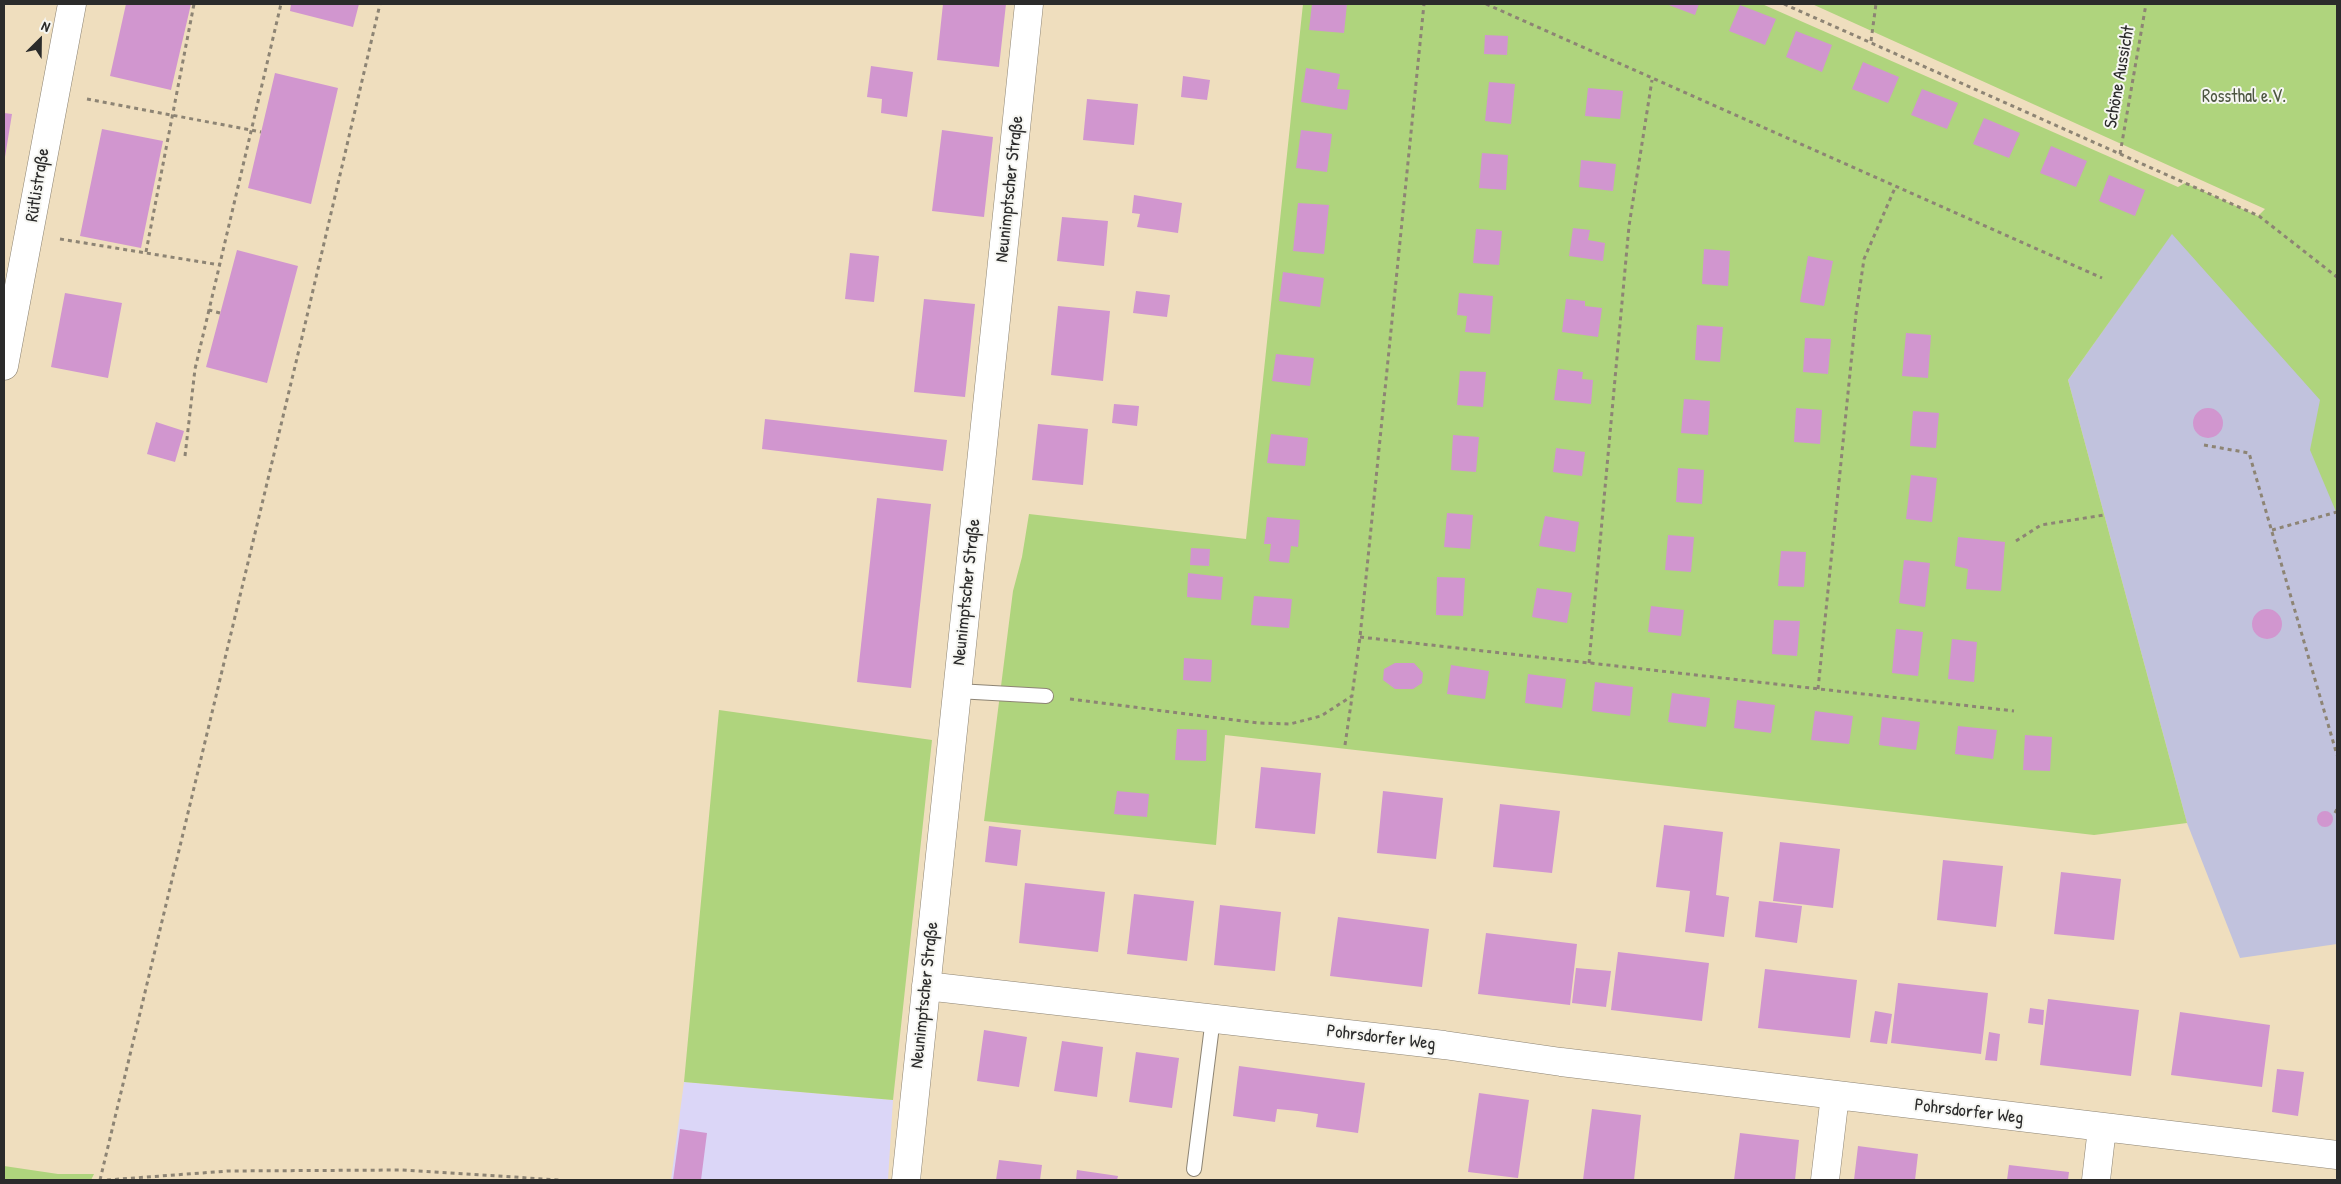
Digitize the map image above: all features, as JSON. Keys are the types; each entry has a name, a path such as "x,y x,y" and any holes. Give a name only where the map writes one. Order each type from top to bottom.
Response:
{"street":[{"name":"Rütlistraße","path":"4,366 30,234 53,93 72,4"},
{"name":"Neunimptscher Straße","path":"906,1180 1030,4"},
{"name":"Pohrsdorfer Weg","path":"926,986 1444,1045 1561,1062 2337,1155"},
{"path":"1826,1180 1835,1095"},
{"path":"2096,1180 2102,1128"}],"lane":[{"path":"957,691 1046,696"},
{"path":"1194,1169 1213,1018"}],"path":[{"path":"146,252 194,4"},
{"path":"185,456 195,369 281,4"},
{"path":"100,1180 380,4"},
{"path":"1345,745 1360,637 1424,4"},
{"path":"1486,4 2102,278"},
{"path":"1784,4 1871,41 2259,216 2337,277"},
{"path":"1871,41 1876,4"},
{"name":"Schöne Aussicht","path":"2120,154 2146,4"},
{"path":"1589,663 1629,226 1652,79"},
{"path":"53,93 261,132"},
{"path":"1818,689 1857,305 1864,259 1896,188"},
{"path":"30,234 220,265"},
{"path":"209,310 220,313"},
{"path":"2204,445 2249,452 2337,755"},
{"path":"2272,530 2337,512"},
{"path":"2016,540 2042,525 2104,515"},
{"path":"1360,637 2014,711"},
{"path":"1046,696 1258,723 1290,724 1321,716 1352,696"},
{"path":"108,1180 228,1172 402,1170 560,1180"}],"shaded area":[{"path":"2172,233 2337,296 2337,944 2240,958 2187,823 2068,380"},
{"path":"684,1082 893,1100 888,1180 671,1180"}],"green space":[{"name":"Rossthal e.V.","path":"1303,4 1762,4 2178,187 2185,183 2258,216 2265,209 1812,4 2337,4 2337,514 2310,450 2320,400 2172,234 2068,380 2187,823 2094,835 1225,735 1216,845 984,821 1013,591 1022,557 1029,514 1246,539"},
{"path":"719,710 932,740 893,1100 684,1082"},
{"path":"4,1166 58,1174 94,1174 91,1180 4,1180"}],"building":[{"path":"126,4 191,4 171,90 110,76"},
{"path":"291,4 359,4 353,27 290,11"},
{"path":"943,4 1006,4 999,67 937,60"},
{"path":"1312,4 1347,4 1344,33 1309,30"},
{"path":"1666,4 1699,4 1695,15"},
{"path":"1740,5 1776,19 1765,45 1729,31"},
{"path":"1796,31 1832,45 1822,72 1786,57"},
{"path":"1485,35 1508,36 1507,55 1484,54"},
{"path":"1863,62 1899,77 1888,103 1852,89"},
{"path":"871,66 913,72 907,117 881,113 882,99 867,97"},
{"path":"1306,68 1340,74 1337,89 1350,90 1347,110 1301,102"},
{"path":"275,73 338,88 311,204 248,188"},
{"path":"1183,76 1210,80 1207,100 1181,97"},
{"path":"1489,82 1515,84 1511,124 1485,121"},
{"path":"1588,88 1623,91 1620,119 1585,116"},
{"path":"1922,89 1958,103 1947,129 1911,115"},
{"path":"1087,99 1138,104 1134,145 1083,140"},
{"path":"4,113 12,114 5,157 4,157"},
{"path":"1984,118 2020,133 2009,158 1973,144"},
{"path":"102,129 163,141 141,248 80,236"},
{"path":"942,130 993,137 984,217 932,211"},
{"path":"1301,130 1332,134 1327,172 1296,168"},
{"path":"2051,146 2087,161 2076,187 2040,173"},
{"path":"1482,153 1508,155 1506,190 1479,188"},
{"path":"1581,160 1616,164 1613,191 1579,187"},
{"path":"2109,175 2145,190 2135,216 2099,201"},
{"path":"1134,195 1182,203 1178,233 1137,227 1140,214 1132,213"},
{"path":"1298,203 1329,205 1324,254 1293,251"},
{"path":"1062,217 1108,221 1104,266 1057,261"},
{"path":"1573,228 1590,230 1588,240 1605,243 1603,261 1569,256"},
{"path":"1476,229 1502,231 1499,265 1473,263"},
{"path":"1704,249 1730,251 1728,286 1702,284"},
{"path":"237,250 298,266 267,383 206,367"},
{"path":"850,253 879,256 874,302 845,299"},
{"path":"1808,256 1833,261 1824,306 1800,302"},
{"path":"1283,272 1324,278 1320,307 1279,301"},
{"path":"1136,291 1170,295 1167,317 1133,313"},
{"path":"65,293 122,303 108,378 51,367"},
{"path":"1459,293 1493,296 1490,334 1465,332 1467,316 1457,315"},
{"path":"924,299 975,304 965,397 914,392"},
{"path":"1566,299 1585,301 1585,306 1602,308 1598,337 1562,332"},
{"path":"1058,306 1110,311 1103,381 1051,375"},
{"path":"1697,325 1723,327 1720,362 1695,360"},
{"path":"1906,333 1931,335 1928,378 1902,376"},
{"path":"1805,338 1831,339 1828,374 1803,372"},
{"path":"1276,354 1314,358 1310,386 1272,381"},
{"path":"1558,369 1583,372 1582,379 1593,380 1591,404 1554,400"},
{"path":"1460,371 1486,372 1483,407 1457,405"},
{"path":"1684,399 1710,401 1708,435 1681,433"},
{"path":"1114,404 1139,406 1137,426 1112,423"},
{"path":"1796,408 1822,410 1820,444 1794,442"},
{"path":"2208,408 2219,412 2223,423 2219,434 2208,438 2197,434 2193,423 2197,412"},
{"path":"1913,411 1939,413 1936,448 1910,446"},
{"path":"765,419 947,440 943,471 762,449"},
{"path":"156,422 184,431 175,462 147,454"},
{"path":"1038,424 1088,429 1083,485 1032,480"},
{"path":"1271,434 1308,438 1305,466 1267,463"},
{"path":"1453,435 1479,437 1476,472 1451,470"},
{"path":"1556,448 1585,452 1582,476 1553,472"},
{"path":"1678,468 1704,470 1702,504 1676,502"},
{"path":"1911,475 1937,478 1932,522 1906,519"},
{"path":"877,498 931,504 911,688 857,682"},
{"path":"1447,513 1473,515 1470,549 1444,547"},
{"path":"1545,516 1579,522 1575,552 1539,546"},
{"path":"1267,517 1300,520 1298,547 1291,546 1289,563 1269,561 1271,544 1264,544"},
{"path":"1668,535 1694,537 1691,572 1665,570"},
{"path":"1958,537 2005,542 2001,591 1966,589 1968,569 1955,566"},
{"path":"1191,548 1210,549 1209,566 1190,565"},
{"path":"1781,551 1806,552 1804,587 1778,586"},
{"path":"1904,560 1930,563 1925,607 1899,603"},
{"path":"1188,573 1223,577 1221,600 1187,597"},
{"path":"1437,577 1465,578 1463,616 1436,615"},
{"path":"1537,588 1572,593 1567,623 1532,617"},
{"path":"1254,596 1292,599 1289,628 1251,625"},
{"path":"1651,606 1684,610 1681,636 1648,632"},
{"path":"2267,609 2278,613 2282,624 2278,635 2267,639 2256,635 2252,624 2256,613"},
{"path":"1774,620 1800,621 1797,656 1772,654"},
{"path":"1896,629 1923,632 1918,676 1892,673"},
{"path":"1952,639 1977,642 1974,682 1948,679"},
{"path":"1184,658 1212,660 1211,682 1183,680"},
{"path":"1395,663 1414,663 1423,673 1422,683 1413,689 1395,689 1383,680 1384,669"},
{"path":"1451,665 1489,671 1485,699 1447,694"},
{"path":"1528,674 1566,679 1562,708 1525,703"},
{"path":"1595,682 1633,687 1630,716 1592,711"},
{"path":"1672,693 1710,698 1706,727 1668,722"},
{"path":"1737,700 1775,705 1771,733 1734,728"},
{"path":"1815,711 1853,716 1849,744 1811,740"},
{"path":"1882,717 1920,722 1916,750 1879,745"},
{"path":"1958,726 1997,730 1993,759 1955,754"},
{"path":"1177,729 1207,730 1206,761 1175,760"},
{"path":"2025,735 2052,737 2050,771 2023,770"},
{"path":"1261,767 1321,773 1315,834 1255,828"},
{"path":"1117,791 1149,794 1147,817 1114,814"},
{"path":"1383,791 1443,798 1436,859 1377,853"},
{"path":"1500,804 1560,811 1552,873 1493,867"},
{"path":"2322,811 2328,811 2333,816 2331,825 2322,827 2317,822 2317,816"},
{"path":"1664,825 1723,832 1716,895 1729,897 1724,937 1685,932 1690,891 1656,887"},
{"path":"989,826 1021,830 1017,866 985,862"},
{"path":"1780,842 1840,849 1833,908 1773,901"},
{"path":"1943,860 2003,866 1996,927 1937,920"},
{"path":"2061,872 2121,879 2114,940 2054,934"},
{"path":"1025,883 1105,892 1098,952 1019,943"},
{"path":"1134,894 1194,901 1187,961 1127,954"},
{"path":"1759,901 1802,906 1797,943 1755,937"},
{"path":"1220,905 1281,912 1275,971 1214,965"},
{"path":"1338,917 1429,929 1422,987 1330,976"},
{"path":"1486,933 1577,944 1570,1005 1478,994"},
{"path":"1618,952 1709,963 1702,1021 1611,1010"},
{"path":"1576,968 1611,971 1606,1007 1572,1003"},
{"path":"1765,969 1857,980 1850,1038 1758,1028"},
{"path":"1898,983 1988,993 1981,1054 1891,1043"},
{"path":"2048,999 2139,1010 2131,1076 2040,1065"},
{"path":"2030,1008 2044,1010 2043,1025 2028,1023"},
{"path":"1875,1011 1892,1014 1887,1044 1870,1042"},
{"path":"2180,1012 2270,1025 2262,1087 2171,1075"},
{"path":"984,1030 1027,1037 1019,1087 977,1081"},
{"path":"1989,1032 2000,1034 1997,1061 1985,1060"},
{"path":"1062,1041 1103,1047 1097,1097 1054,1091"},
{"path":"1136,1052 1179,1058 1172,1108 1129,1102"},
{"path":"1239,1066 1365,1083 1358,1133 1316,1127 1318,1114 1298,1111 1277,1109 1275,1122 1233,1116"},
{"path":"2277,1069 2304,1072 2298,1116 2272,1112"},
{"path":"1479,1093 1529,1100 1518,1178 1468,1172"},
{"path":"1592,1109 1641,1115 1634,1180 1583,1180"},
{"path":"680,1129 707,1133 701,1180 673,1180"},
{"path":"1740,1133 1799,1140 1795,1180 1734,1180"},
{"path":"1858,1146 1918,1154 1915,1180 1854,1180"},
{"path":"999,1160 1042,1165 1040,1180 996,1180"},
{"path":"2009,1165 2069,1172 2068,1180 2007,1180"},
{"path":"1077,1170 1118,1176 1117,1180 1076,1180"}]}
